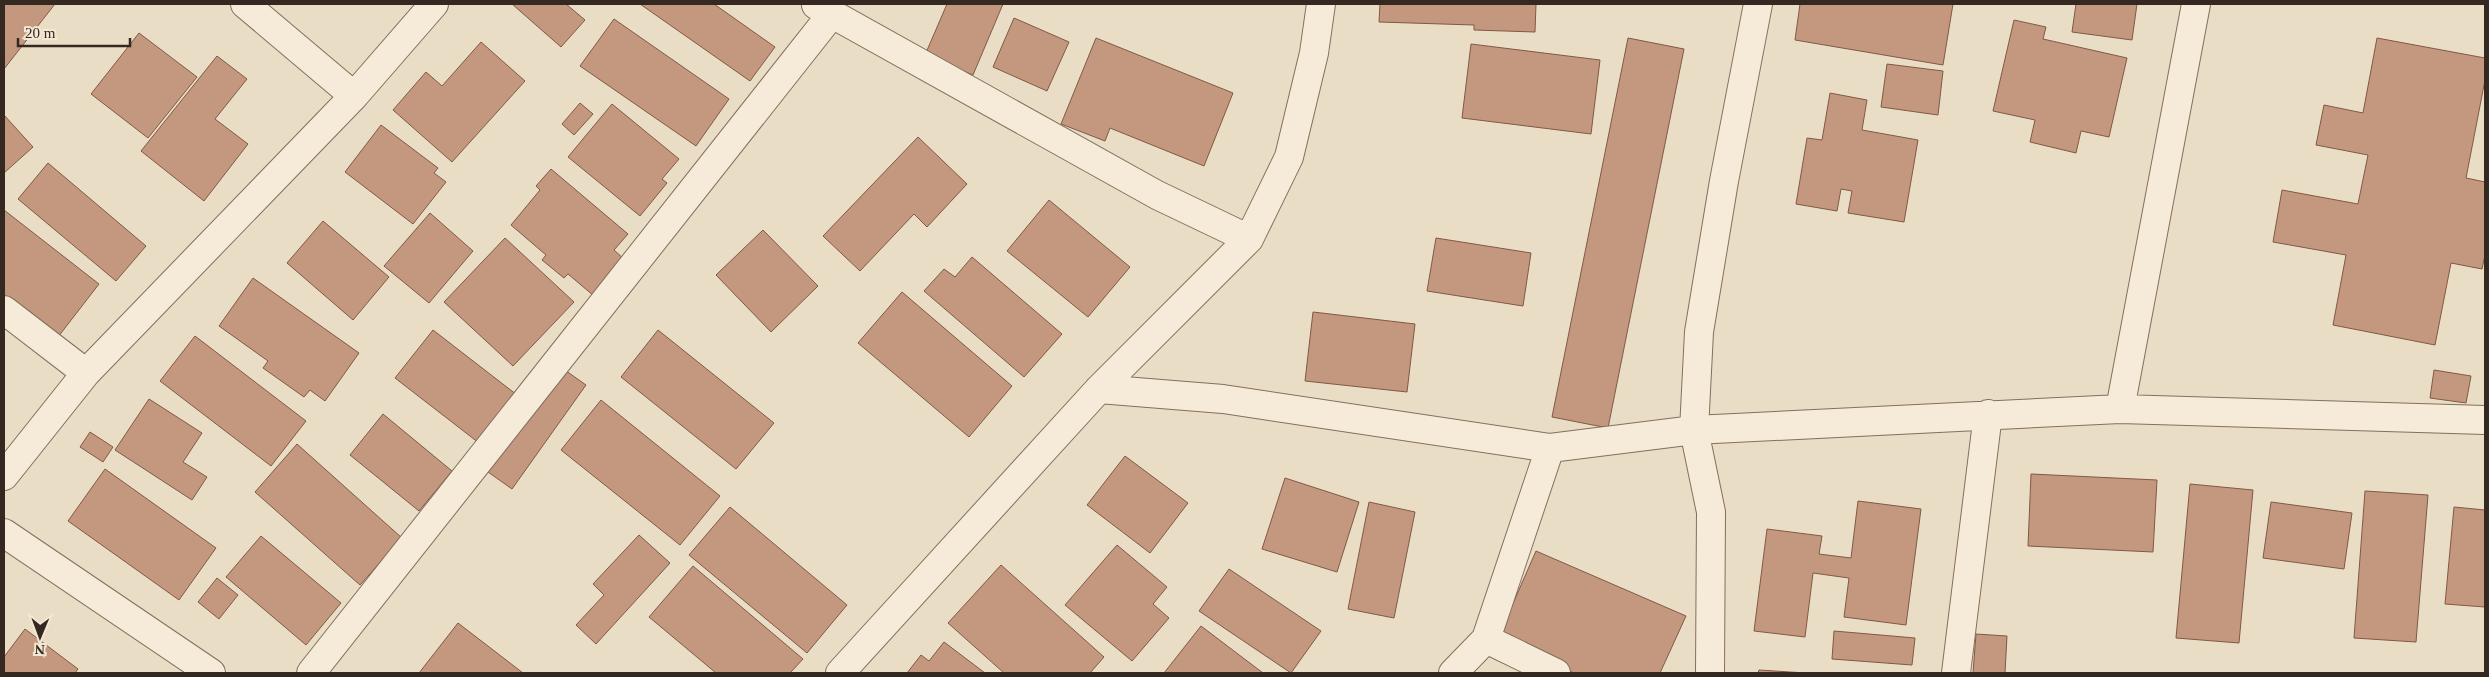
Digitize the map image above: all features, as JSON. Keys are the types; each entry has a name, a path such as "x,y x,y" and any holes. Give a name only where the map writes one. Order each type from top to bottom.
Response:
{"street":[{"path":"245,4 354,96"},
{"path":"4,476 86,373 354,96 434,4"},
{"path":"840,673 1099,389 1249,239 1289,157 1314,53 1321,4"},
{"path":"1710,673 1711,512 1694,430 1699,332 1724,181 1758,4"},
{"path":"2120,408 2196,4"},
{"path":"311,673 823,9 1157,195 1249,239"},
{"path":"4,310 86,373"},
{"path":"1099,389 1223,399 1550,448 1694,430 2120,408 2485,420"},
{"path":"1956,673 1988,414"},
{"path":"1453,673 1486,639 1550,448"},
{"path":"4,533 211,673"},
{"path":"1486,639 1556,673"}],"building":[{"path":"4,4 55,4 4,69"},
{"path":"512,4 566,4 585,20 561,47"},
{"path":"640,4 714,4 775,47 750,81"},
{"path":"947,4 1003,4 973,75 925,55"},
{"path":"1380,4 1536,4 1535,32 1474,30 1474,25 1379,22"},
{"path":"1800,4 1953,4 1943,65 1795,40"},
{"path":"2076,4 2137,4 2132,40 2072,32"},
{"path":"1014,18 1069,42 1047,91 993,67"},
{"path":"614,19 729,99 696,146 580,66"},
{"path":"2014,20 2046,27 2043,39 2127,58 2109,137 2081,131 2076,153 2030,142 2035,120 1993,111"},
{"path":"139,33 197,77 148,138 91,94"},
{"path":"1096,38 1233,93 1204,166 1110,128 1105,141 1061,124"},
{"path":"1628,38 1684,49 1608,428 1552,417"},
{"path":"2377,38 2485,58 2485,80 2466,178 2485,182 2485,255 2482,269 2451,263 2435,345 2333,325 2346,255 2273,242 2282,190 2358,204 2368,155 2316,145 2324,105 2363,113"},
{"path":"481,42 525,81 452,162 393,110 426,72 442,86"},
{"path":"1471,44 1600,60 1591,134 1462,118"},
{"path":"217,56 247,79 215,119 248,144 204,201 141,151"},
{"path":"1887,64 1943,71 1938,115 1881,107"},
{"path":"1830,93 1867,100 1862,130 1918,140 1904,222 1848,213 1852,191 1841,189 1837,211 1796,204 1807,138 1822,140"},
{"path":"580,103 593,114 574,135 562,124"},
{"path":"612,104 679,159 662,179 667,183 640,216 568,157"},
{"path":"4,115 33,147 4,173"},
{"path":"381,125 438,168 434,173 446,182 413,224 345,172"},
{"path":"918,137 967,184 927,227 914,214 860,271 823,236"},
{"path":"48,163 146,246 116,281 18,199"},
{"path":"551,169 628,234 614,250 625,260 594,296 568,274 564,278 542,260 546,255 511,225 540,190 536,186"},
{"path":"1049,200 1130,267 1088,317 1007,251"},
{"path":"4,210 99,284 58,337 4,295"},
{"path":"430,213 473,251 429,303 384,266"},
{"path":"323,221 389,277 353,320 287,263"},
{"path":"763,230 818,286 771,332 716,275"},
{"path":"505,238 574,302 513,366 444,302"},
{"path":"1436,238 1531,253 1523,306 1427,291"},
{"path":"972,257 1062,334 1024,377 924,291 944,269 955,277"},
{"path":"253,278 359,353 325,401 310,390 304,397 263,368 268,361 219,326"},
{"path":"902,292 1012,386 969,437 858,343"},
{"path":"1313,312 1415,324 1407,392 1305,381"},
{"path":"433,330 517,395 479,443 395,378"},
{"path":"658,330 774,423 736,469 621,377"},
{"path":"195,336 306,421 271,466 160,381"},
{"path":"562,368 586,385 512,489 488,472"},
{"path":"2434,370 2471,376 2466,403 2430,398"},
{"path":"149,399 202,433 183,462 207,477 192,500 115,450"},
{"path":"601,400 720,496 680,545 561,450"},
{"path":"383,414 452,471 419,511 350,455"},
{"path":"90,432 113,447 103,462 80,447"},
{"path":"297,444 402,538 360,585 255,492"},
{"path":"1125,456 1188,503 1150,553 1087,505"},
{"path":"105,469 216,548 179,600 68,521"},
{"path":"2031,474 2157,480 2153,552 2028,546"},
{"path":"1285,478 1359,502 1337,572 1262,549"},
{"path":"2190,484 2253,490 2239,643 2176,638"},
{"path":"2365,491 2428,495 2416,642 2354,638"},
{"path":"1858,501 1921,509 1906,625 1844,617 1849,578 1813,573 1805,637 1754,631 1767,529 1822,536 1819,554 1851,558"},
{"path":"1369,502 1415,512 1394,618 1348,609"},
{"path":"2271,502 2352,513 2344,569 2263,558"},
{"path":"730,507 847,605 807,653 689,555"},
{"path":"2454,507 2485,510 2485,607 2445,604"},
{"path":"639,535 670,563 596,644 576,625 604,595 593,584"},
{"path":"261,536 341,603 306,645 226,577"},
{"path":"1117,545 1167,587 1153,604 1169,618 1132,661 1065,605"},
{"path":"1536,551 1686,616 1660,673 1574,673 1497,640"},
{"path":"1001,565 1104,657 1090,673 1004,673 948,623"},
{"path":"693,566 803,659 790,673 716,673 649,617"},
{"path":"1229,569 1321,631 1291,673 1199,611"},
{"path":"217,578 238,595 219,619 198,602"},
{"path":"458,623 523,673 419,673"},
{"path":"1201,626 1263,673 1164,673"},
{"path":"25,629 78,669 75,673 4,673 4,657"},
{"path":"1834,631 1915,638 1912,665 1832,659"},
{"path":"1976,634 2007,636 2005,673 1973,673"},
{"path":"944,642 985,673 907,673 921,655 929,661"},
{"path":"1759,670 1806,673 1758,673"}]}
